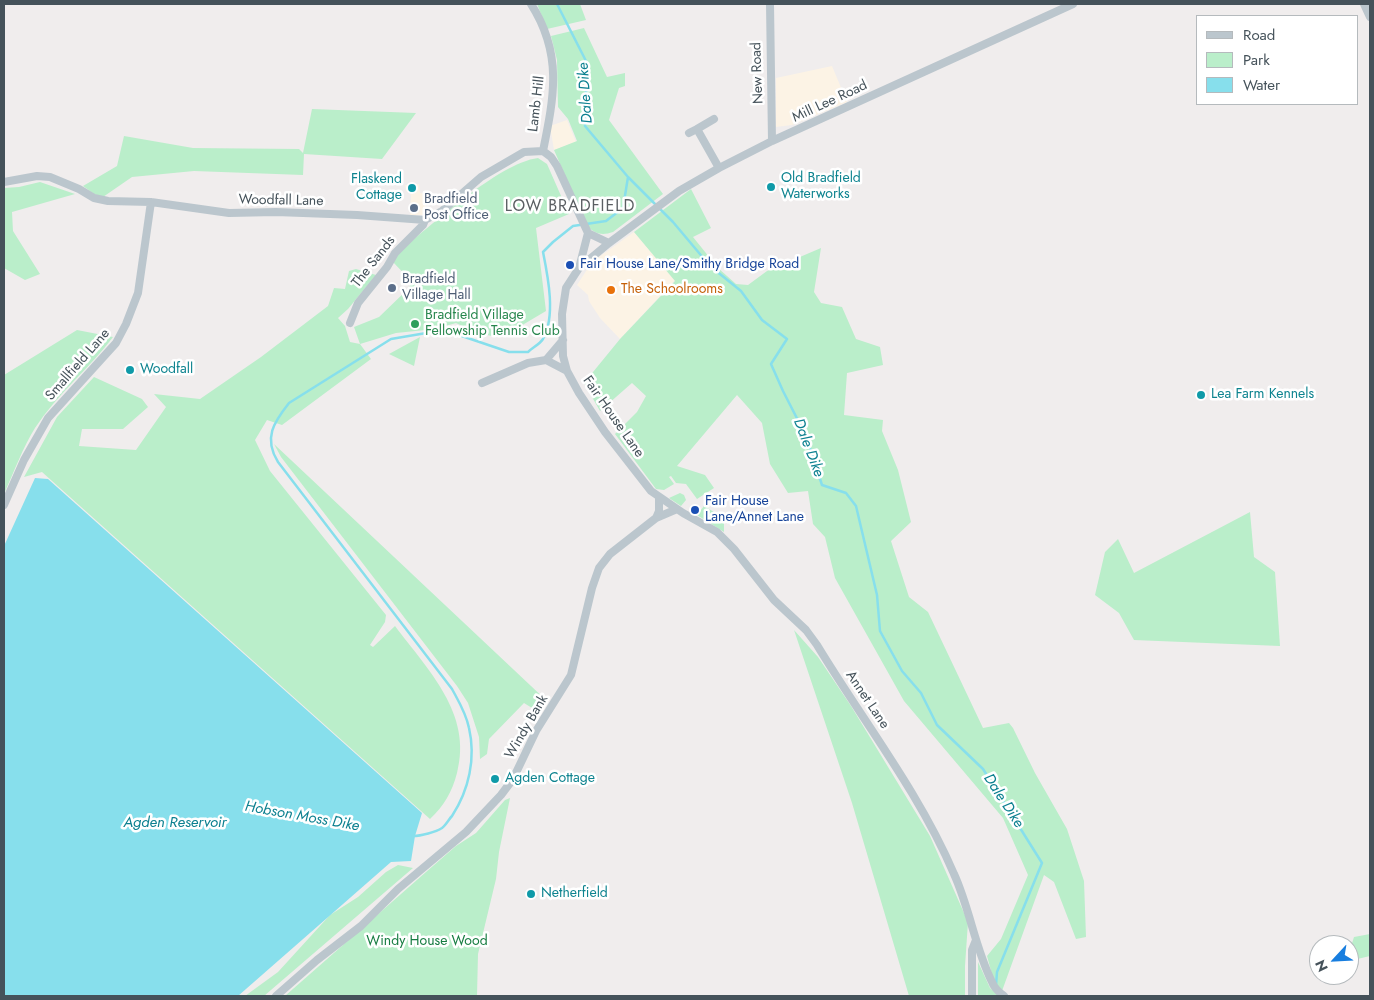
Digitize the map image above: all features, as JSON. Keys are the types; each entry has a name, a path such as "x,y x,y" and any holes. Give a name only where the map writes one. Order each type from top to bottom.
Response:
{"street":[{"name":"Lamb Hill","path":"531,4 546,35 552,56 554,80 551,116 543,152"},
{"name":"New Road","path":"770,4 772,142"},
{"name":"Mill Lee Road","path":"609,243 679,191 719,168 1073,4"},
{"path":"1364,4 1370,17"},
{"path":"689,133 714,119"},
{"path":"697,129 719,168"},
{"path":"425,220 437,214 481,177 506,160 533,150 543,152 551,157 588,232 609,243"},
{"name":"Woodfall Lane","path":"4,182 37,176 50,177 79,189 94,198 108,201 151,202 229,213 276,212 425,220"},
{"name":"Smallfield Lane","path":"4,505 24,460 48,418 116,343 126,324 138,293 151,202"},
{"name":"The Sands","path":"350,323 358,303 387,268 395,253 423,225 425,220"},
{"path":"579,268 588,232"},
{"name":"Fair House Lane","path":"609,243 579,268 566,288 563,303 563,356 567,372 605,432 651,491 680,511"},
{"path":"546,360 563,340"},
{"path":"482,383 528,363 546,360 567,372"},
{"path":"656,518 659,510 659,498"},
{"name":"Windy Bank","path":"276,996 317,960 361,926 398,889 466,832 501,794 512,779 536,731 571,676 592,588 599,568 610,554 656,518 680,511"},
{"name":"Annet Lane","path":"680,511 717,532 734,549 774,600 806,630 818,645 891,758 933,832 960,889 992,984 1002,995"},
{"path":"972,996 972,950 976,940"}],"shaded area":[{"path":"832,66 847,102 792,125 776,127 776,78"},
{"path":"567,120 576,142 554,150 550,126"},
{"path":"419,184 420,193 426,194 425,215 410,215 411,196 410,192 406,191 405,185"},
{"path":"634,232 675,280 620,339 600,318 589,301 588,295 577,285 592,262"}],"green space":[{"path":"537,4 580,4 586,20 547,29"},
{"path":"584,28 607,77 625,73 625,86 619,88 609,120 663,194 613,232 605,234 593,231 587,226 554,150 577,141 568,119 558,107 557,60 551,36"},
{"path":"312,109 416,113 382,159 304,154 303,175 194,171 132,177 103,197 94,194 83,186 117,166 124,136 193,148 299,149 303,153"},
{"path":"538,158 547,164 569,214 536,228 546,311 514,330 492,336 477,333 456,323 435,329 396,333 360,344 354,327 379,317 408,289 412,282 393,262 397,253 465,198 504,171 522,162"},
{"path":"40,182 75,194 12,212 13,231 40,274 25,280 4,268 4,188"},
{"path":"691,189 711,228 693,237 718,268 736,284 748,285 767,271 821,248 814,292 821,303 842,307 856,339 880,347 883,365 847,373 844,415 883,420 882,431 898,470 911,522 891,541 909,597 928,612 983,728 1009,723 1067,829 1084,881 1086,937 1076,939 1054,882 1044,875 1002,991 994,982 987,956 1001,939 1028,875 1003,818 904,701 835,578 825,537 813,524 808,491 788,493 770,464 762,423 737,395 677,466 705,475 714,488 697,499 686,484 676,483 671,476 669,477 674,484 664,490 656,489 615,434 637,412 646,396 632,383 600,411 584,383 620,339 675,281 634,232"},
{"path":"356,269 376,275 348,309 338,318 345,326 350,342 360,344 371,359 282,425 267,420 255,440 270,471 386,615 385,622 370,645 373,647 395,626 433,676 453,712 459,731 460,752 457,773 447,798 430,819 42,472 24,477 57,417 94,377 142,399 148,407 123,429 82,429 79,446 136,450 166,407 154,394 200,399 261,357 328,306 334,288 345,289 349,271"},
{"path":"77,330 113,337 53,404 35,428 4,494 4,375"},
{"path":"420,337 414,366 389,354"},
{"path":"274,444 548,702 540,713 524,703 489,739 487,754 480,759 479,737 468,703 457,686 281,457"},
{"path":"680,493 684,495 686,500 681,506 669,498"},
{"path":"704,506 724,518 724,532 697,515"},
{"path":"1250,512 1254,557 1275,572 1280,646 1134,640 1119,613 1095,595 1105,552 1118,539 1134,573"},
{"path":"794,630 818,657 851,706 930,836 968,922 965,996 909,996 852,803"},
{"name":"Windy House Wood","path":"510,798 499,852 496,879 478,954 477,996 285,996 456,846 476,833 505,800"},
{"name":"Windy House Wood","path":"398,865 413,868 264,996 245,996 278,972 330,915 358,897 386,872"},
{"path":"1370,934 1370,956 1359,959 1359,936"},
{"path":"978,962 990,988 999,996 978,996"}],"water":[{"name":"Agden Reservoir","path":"35,478 48,479 422,813 415,836 411,861 391,862 238,996 4,996 4,546"}],"waterway":[{"name":"Dale Dike","path":"557,4 587,63 585,126 628,177 673,222 710,266 741,291 762,320 787,339 771,364 806,436 822,485 846,493 856,506 877,595 880,631 902,671 921,693 937,725 983,769 1042,863 997,972 996,985"},
{"path":"413,836 428,834 442,828 452,816 463,796 467,785 472,751 466,717 452,689 278,462 271,445 272,431 289,403 391,339 444,330 509,352 528,352 543,339 549,319 550,296 543,252 573,226 606,221 623,208 628,177"}],"place":[{"name":"Old Bradfield Waterworks","path":"771,187"},
{"name":"Flaskend Cottage","path":"412,188"},
{"name":"Bradfield Post Office","path":"414,208"},
{"name":"Fair House Lane/Smithy Bridge Road","path":"570,265"},
{"name":"Bradfield Village Hall","path":"392,288"},
{"name":"The Schoolrooms","path":"611,290"},
{"name":"Bradfield Village Fellowship Tennis Club","path":"415,324"},
{"name":"Woodfall","path":"130,370"},
{"name":"Lea Farm Kennels","path":"1201,395"},
{"name":"Fair House Lane/Annet Lane","path":"695,510"},
{"name":"Agden Cottage","path":"495,779"},
{"name":"Netherfield","path":"531,894"}],"district":[{"name":"LOW BRADFIELD","path":"570,207"}],"water label":[{"name":"Hobson Moss Dike","path":"302,817"}]}
